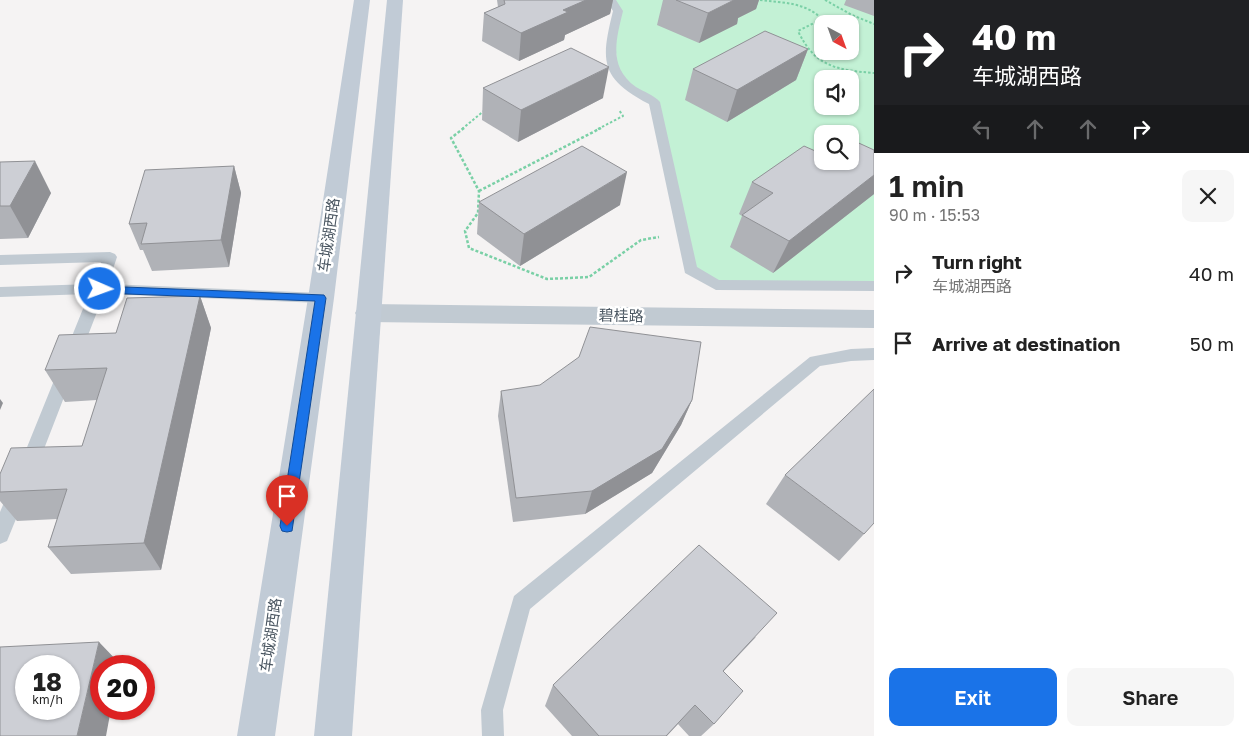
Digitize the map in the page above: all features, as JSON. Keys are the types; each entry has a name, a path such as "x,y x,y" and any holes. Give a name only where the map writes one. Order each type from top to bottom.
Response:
{"street":[{"name":"车城湖西路","path":"256,736 321,298 362,0"},
{"path":"332,736 395,0"},
{"name":"碧桂路","path":"368,313 874,319"}],"lane":[{"path":"611,0 618,11 609,52 619,80 638,94 654,102 690,270 716,285 874,286"},
{"path":"0,260 110,257 100,289 0,535"},
{"path":"0,292 100,289 321,298"},
{"path":"493,736 492,710 521,603 816,361 852,355 874,354"}],"path":[{"path":"760,0 794,2 815,9 822,19 798,31 802,42 814,56 836,70 874,73"},
{"path":"794,2 800,0"},
{"path":"825,0 852,16 874,24"},
{"path":"491,106 451,138 479,191 478,213 465,231 469,248 547,279 589,277 641,240 682,234"},
{"path":"479,191 623,116 619,109"}],"green space":[{"path":"611,0 874,0 874,284 716,285 690,270 654,102 619,80 614,34 618,11"}],"building":[{"path":"504,0 586,0 563,10 568,12 521,33 484,13 505,4"},
{"path":"676,0 734,0 708,13"},
{"path":"765,31 808,49 737,90 693,69"},
{"path":"571,48 609,67 521,110 483,88"},
{"path":"859,143 874,150 874,175 789,241 742,215 773,193 752,182 804,146 814,150 814,170 859,170"},
{"path":"582,146 627,172 524,234 479,202"},
{"path":"35,161 10,206 0,206 0,162"},
{"path":"234,166 221,240 141,244 147,223 129,224 145,170"},
{"path":"200,296 144,543 48,547 67,489 0,492 0,474 11,448 82,446 107,368 45,370 59,335 116,333 127,298"},
{"path":"590,327 701,342 692,400 662,449 592,491 516,498 501,391 540,385 579,357"},
{"path":"874,389 874,523 864,534 785,475"},
{"path":"699,545 777,613 723,671 743,691 714,724 695,705 666,736 599,736 553,685"},
{"path":"99,642 96,655 90,655 90,680 77,736 0,736 0,647"}],"route":[{"path":"100,289 321,298 287,526"}]}
